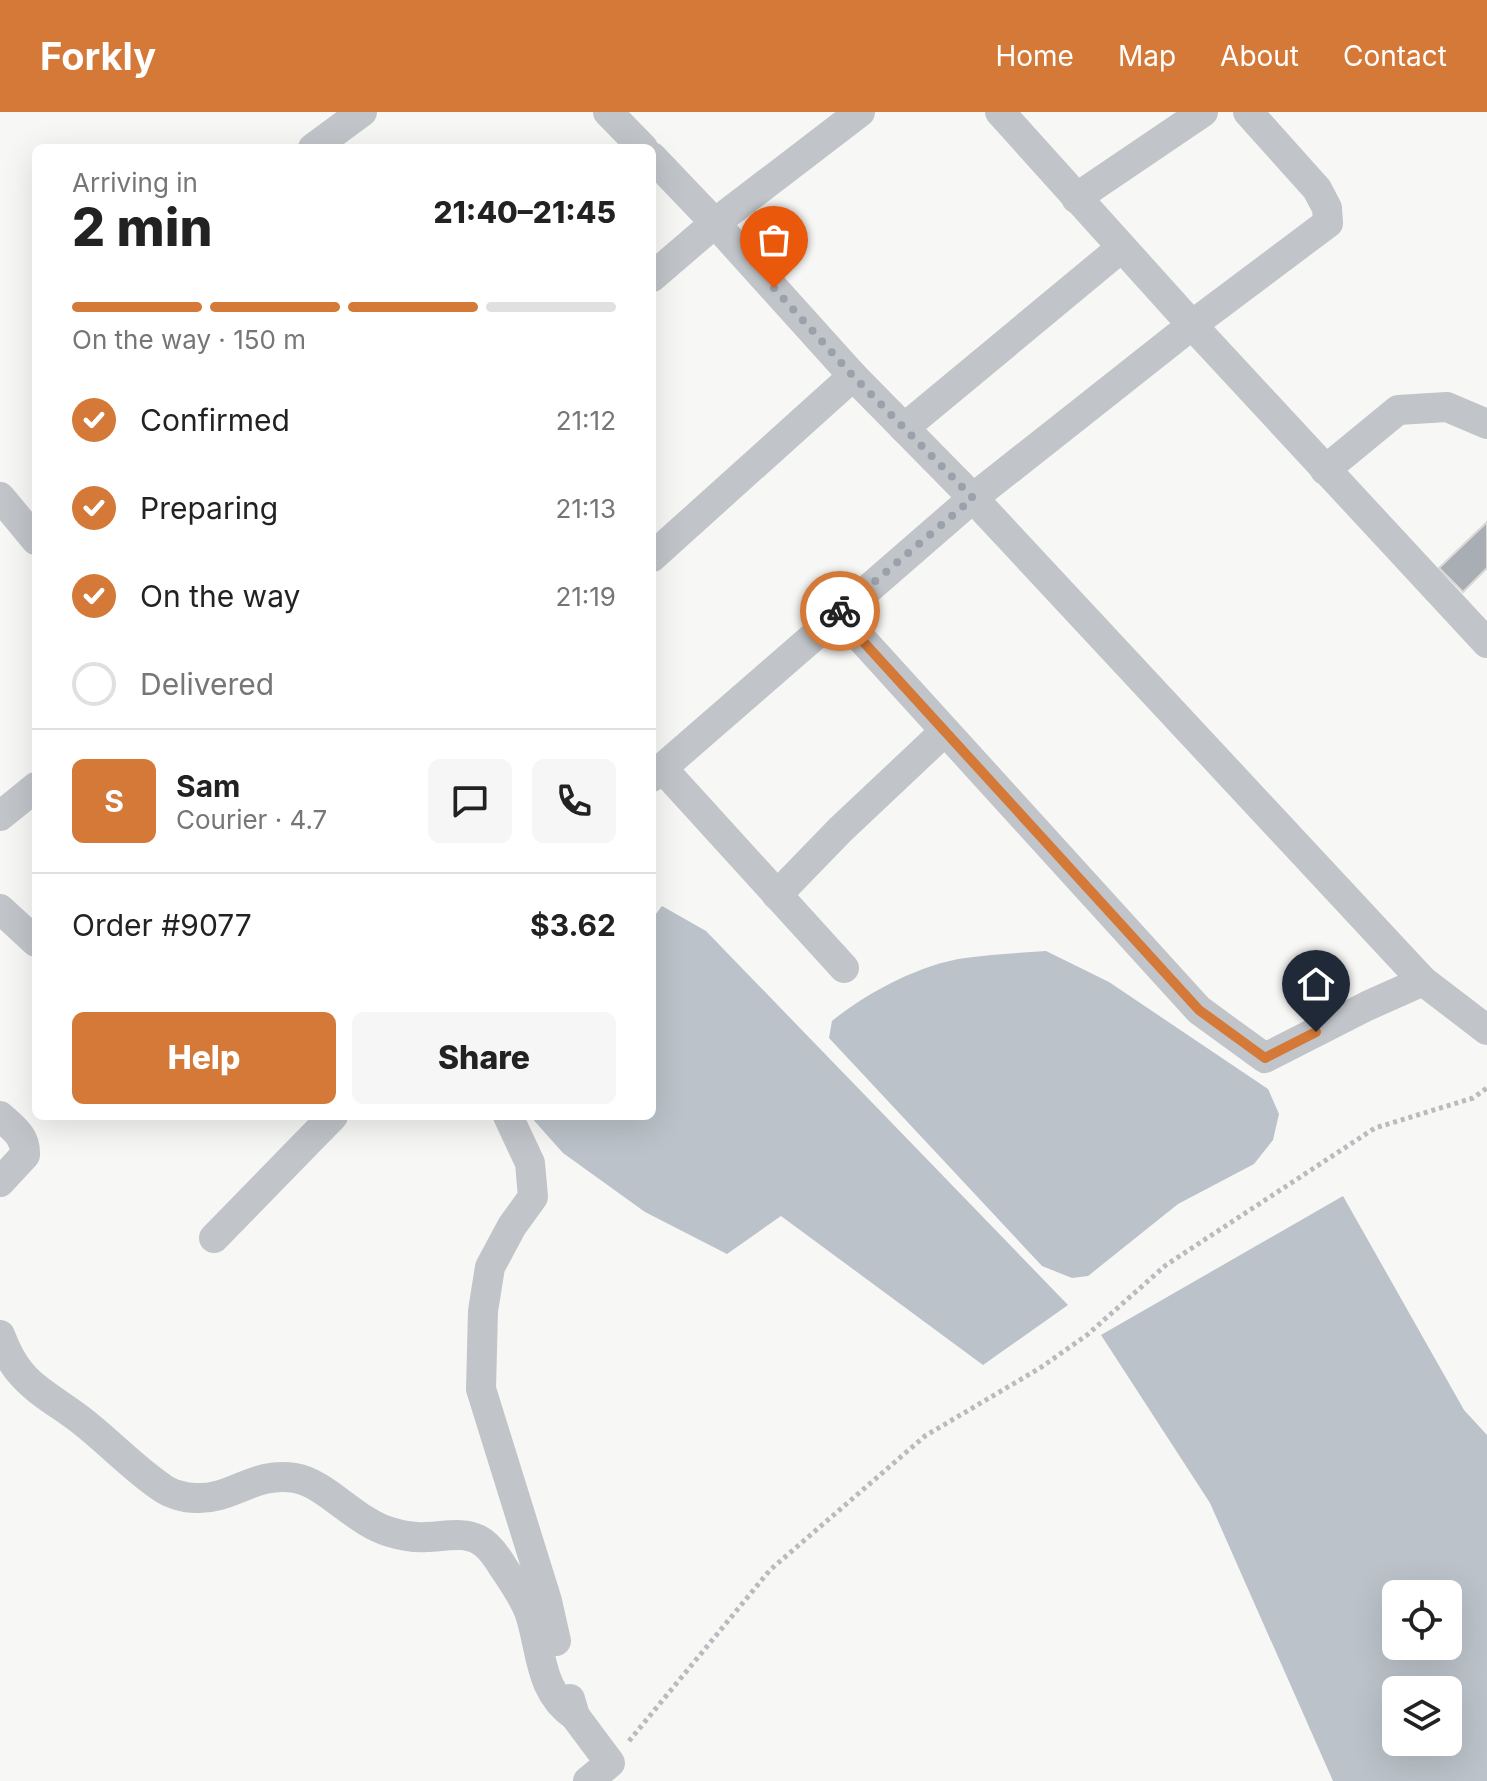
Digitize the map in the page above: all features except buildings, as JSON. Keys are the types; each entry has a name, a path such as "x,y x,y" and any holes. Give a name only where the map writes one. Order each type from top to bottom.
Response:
{"street":[{"path":"318,144 362,112"},
{"path":"608,112 639,144"},
{"path":"656,274 715,223 860,112"},
{"path":"1000,112 1121,248 1487,643"},
{"path":"1076,198 1203,112"},
{"path":"844,968 657,773 973,498 1192,325 1328,223 1327,208 1317,189 1248,112"},
{"path":"656,161 853,376 973,498 1423,981 1487,1030"},
{"path":"904,428 1121,248"},
{"path":"656,553 853,376"},
{"path":"1325,470 1398,410 1447,407 1487,424"},
{"path":"0,497 32,535"},
{"path":"838,613 1199,1010 1265,1058 1423,981"},
{"path":"777,895 840,830 944,732"},
{"path":"0,816 32,790"},
{"path":"0,909 32,938"},
{"path":"0,1116 26,1144 25,1155 0,1182"},
{"path":"214,1238 329,1120"},
{"path":"510,1120 530,1163 533,1197 512,1226 490,1267 483,1311 481,1389 547,1601 563,1677 575,1716 609,1775"},
{"path":"0,1335 19,1372 35,1387 87,1424 162,1488 176,1494 194,1498 216,1497 257,1479 298,1478 319,1489 365,1523 391,1533 424,1538 471,1536 483,1541 519,1591 530,1613 546,1684 555,1700 575,1716"}],"path":[{"path":"609,1775 770,1570 925,1436 1040,1368 1087,1335 1166,1265 1375,1128 1473,1098 1487,1088"}],"shaded area":[{"path":"662,906 706,931 1068,1305 983,1365 781,1216 727,1254 645,1212 563,1153 534,1120 656,1120 656,914"},
{"path":"1046,951 1109,982 1268,1089 1279,1114 1273,1140 1254,1164 1178,1204 1088,1276 1072,1278 1042,1266 829,1038 832,1021 861,1000 930,966 965,958"},
{"path":"1343,1196 1464,1410 1487,1435 1487,1781 1333,1781 1210,1503 1101,1335"}],"way so far":[{"path":"774,288 853,376 973,498 840,611"}],"route":[{"path":"840,611 838,613 1007,802 1199,1010 1265,1058 1316,1032"}]}
